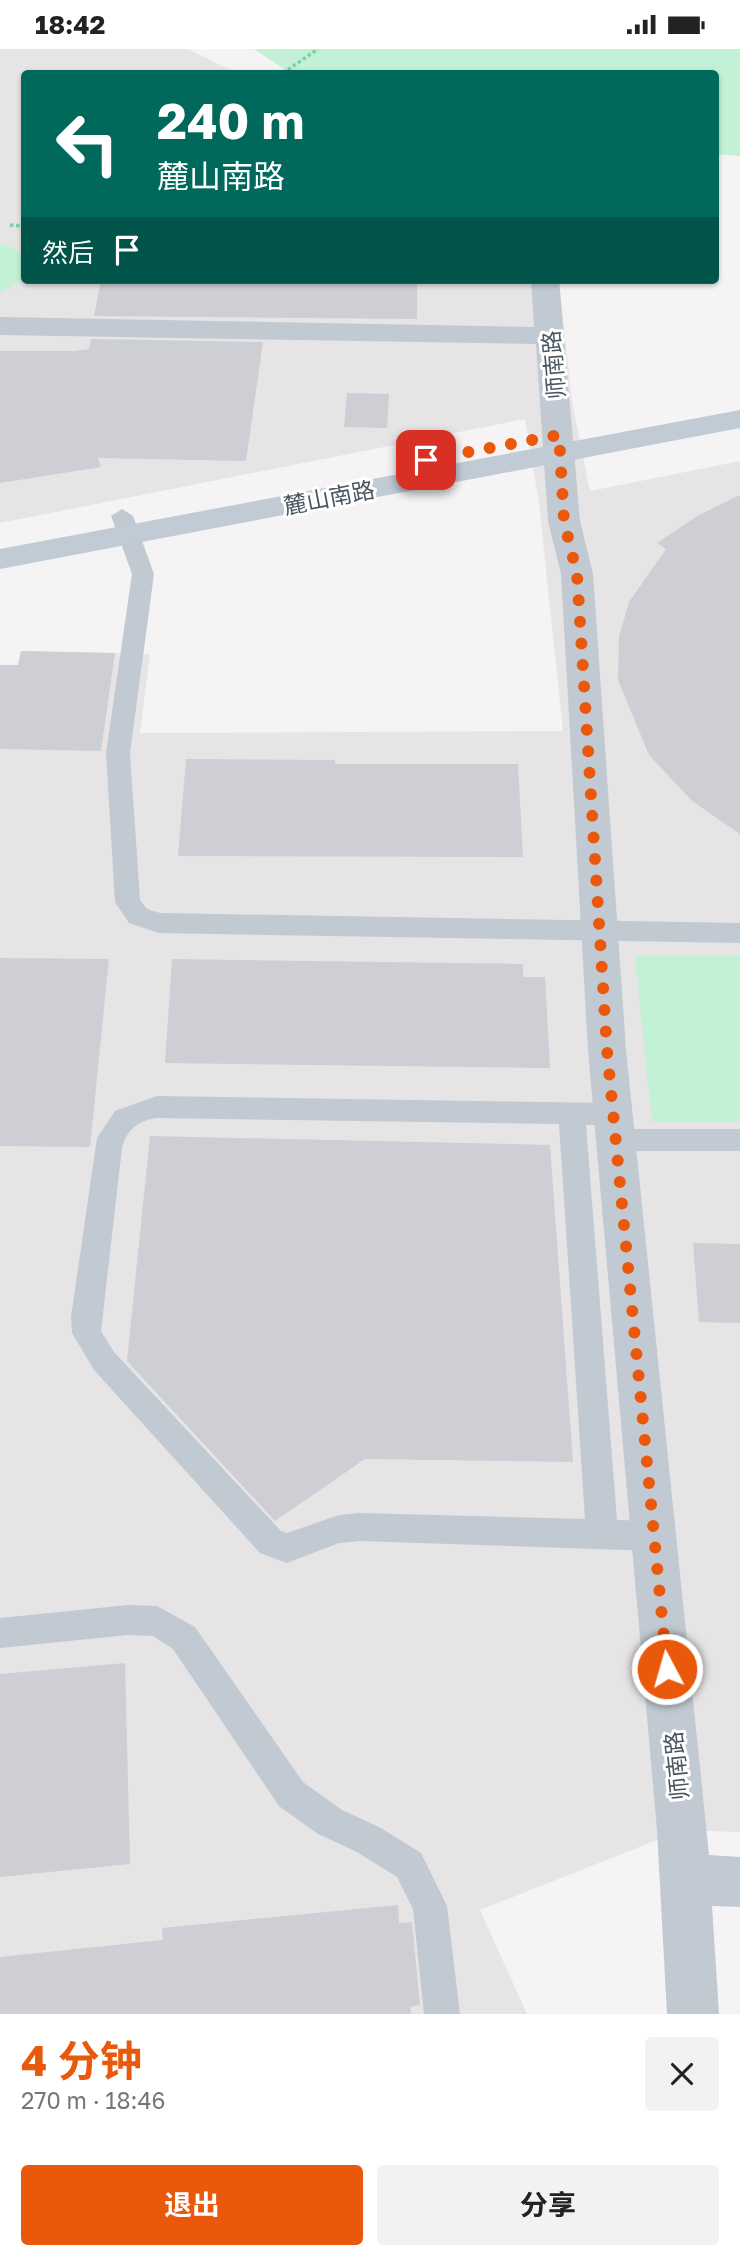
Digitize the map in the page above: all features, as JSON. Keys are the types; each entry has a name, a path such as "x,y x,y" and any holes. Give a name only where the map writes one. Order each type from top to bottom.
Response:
{"main road":[{"name":"麓山南路","path":"559,444 740,401"},
{"name":"麓山南路","path":"0,539 126,525 559,444 740,419"},
{"name":"麓山南路","path":"0,559 126,525"}],"street":[{"name":"师南路","path":"545,284 564,521 577,574 614,1127 682,1830 693,2014"},
{"path":"0,326 551,336"},
{"path":"685,1879 740,1882"}],"lane":[{"path":"126,525 143,574 118,753 128,902 138,916 169,924 740,933"},
{"path":"654,1535 360,1527 339,1529 287,1548 271,1543 104,1361 87,1333 86,1317 107,1148 121,1119 137,1110 157,1107 572,1114 614,1127 740,1140"},
{"path":"572,1114 602,1534"},
{"path":"0,1633 157,1621 184,1638 291,1794 330,1822 369,1840 409,1865 430,1906 442,2014"}],"path":[{"path":"287,70 318,49"},
{"path":"10,225 21,226"}],"shaded area":[{"path":"0,49 188,49 231,70 21,70 21,284 559,284 572,401 590,491 740,461 740,1832 682,1830 480,1910 527,2014 0,2014 0,665 18,665 21,651 150,654 140,733 563,731 539,503 525,419 0,523"}],"green space":[{"path":"254,49 740,49 740,156 719,154 719,70 286,70"},
{"path":"0,244 14,248 21,254 21,281 0,293"},
{"path":"635,956 740,956 740,1122 652,1122"}],"building":[{"path":"100,284 417,284 417,319 94,316"},
{"path":"91,339 263,342 246,461 98,458 101,467 0,483 0,351 89,349"},
{"path":"347,393 389,394 387,428 344,427"},
{"path":"740,495 740,834 692,801 649,755 618,680 619,637 629,602 666,549 657,543 699,515"},
{"path":"21,651 115,653 101,751 0,749 0,665 18,665"},
{"path":"186,759 335,760 335,764 518,764 523,857 178,856"},
{"path":"0,958 109,959 90,1147 0,1146"},
{"path":"172,959 523,964 523,977 545,977 550,1068 165,1063"},
{"path":"150,1136 550,1145 573,1462 365,1459 275,1521 127,1361"},
{"path":"693,1243 740,1244 740,1323 699,1322"},
{"path":"125,1663 130,1864 0,1877 0,1674"},
{"path":"398,1905 399,1923 412,1922 420,2005 410,2007 411,2014 0,2014 0,1957 163,1940 162,1928"}],"route":[{"path":"426,460 559,435 564,521 577,574 607,1050 667,1669"}]}
